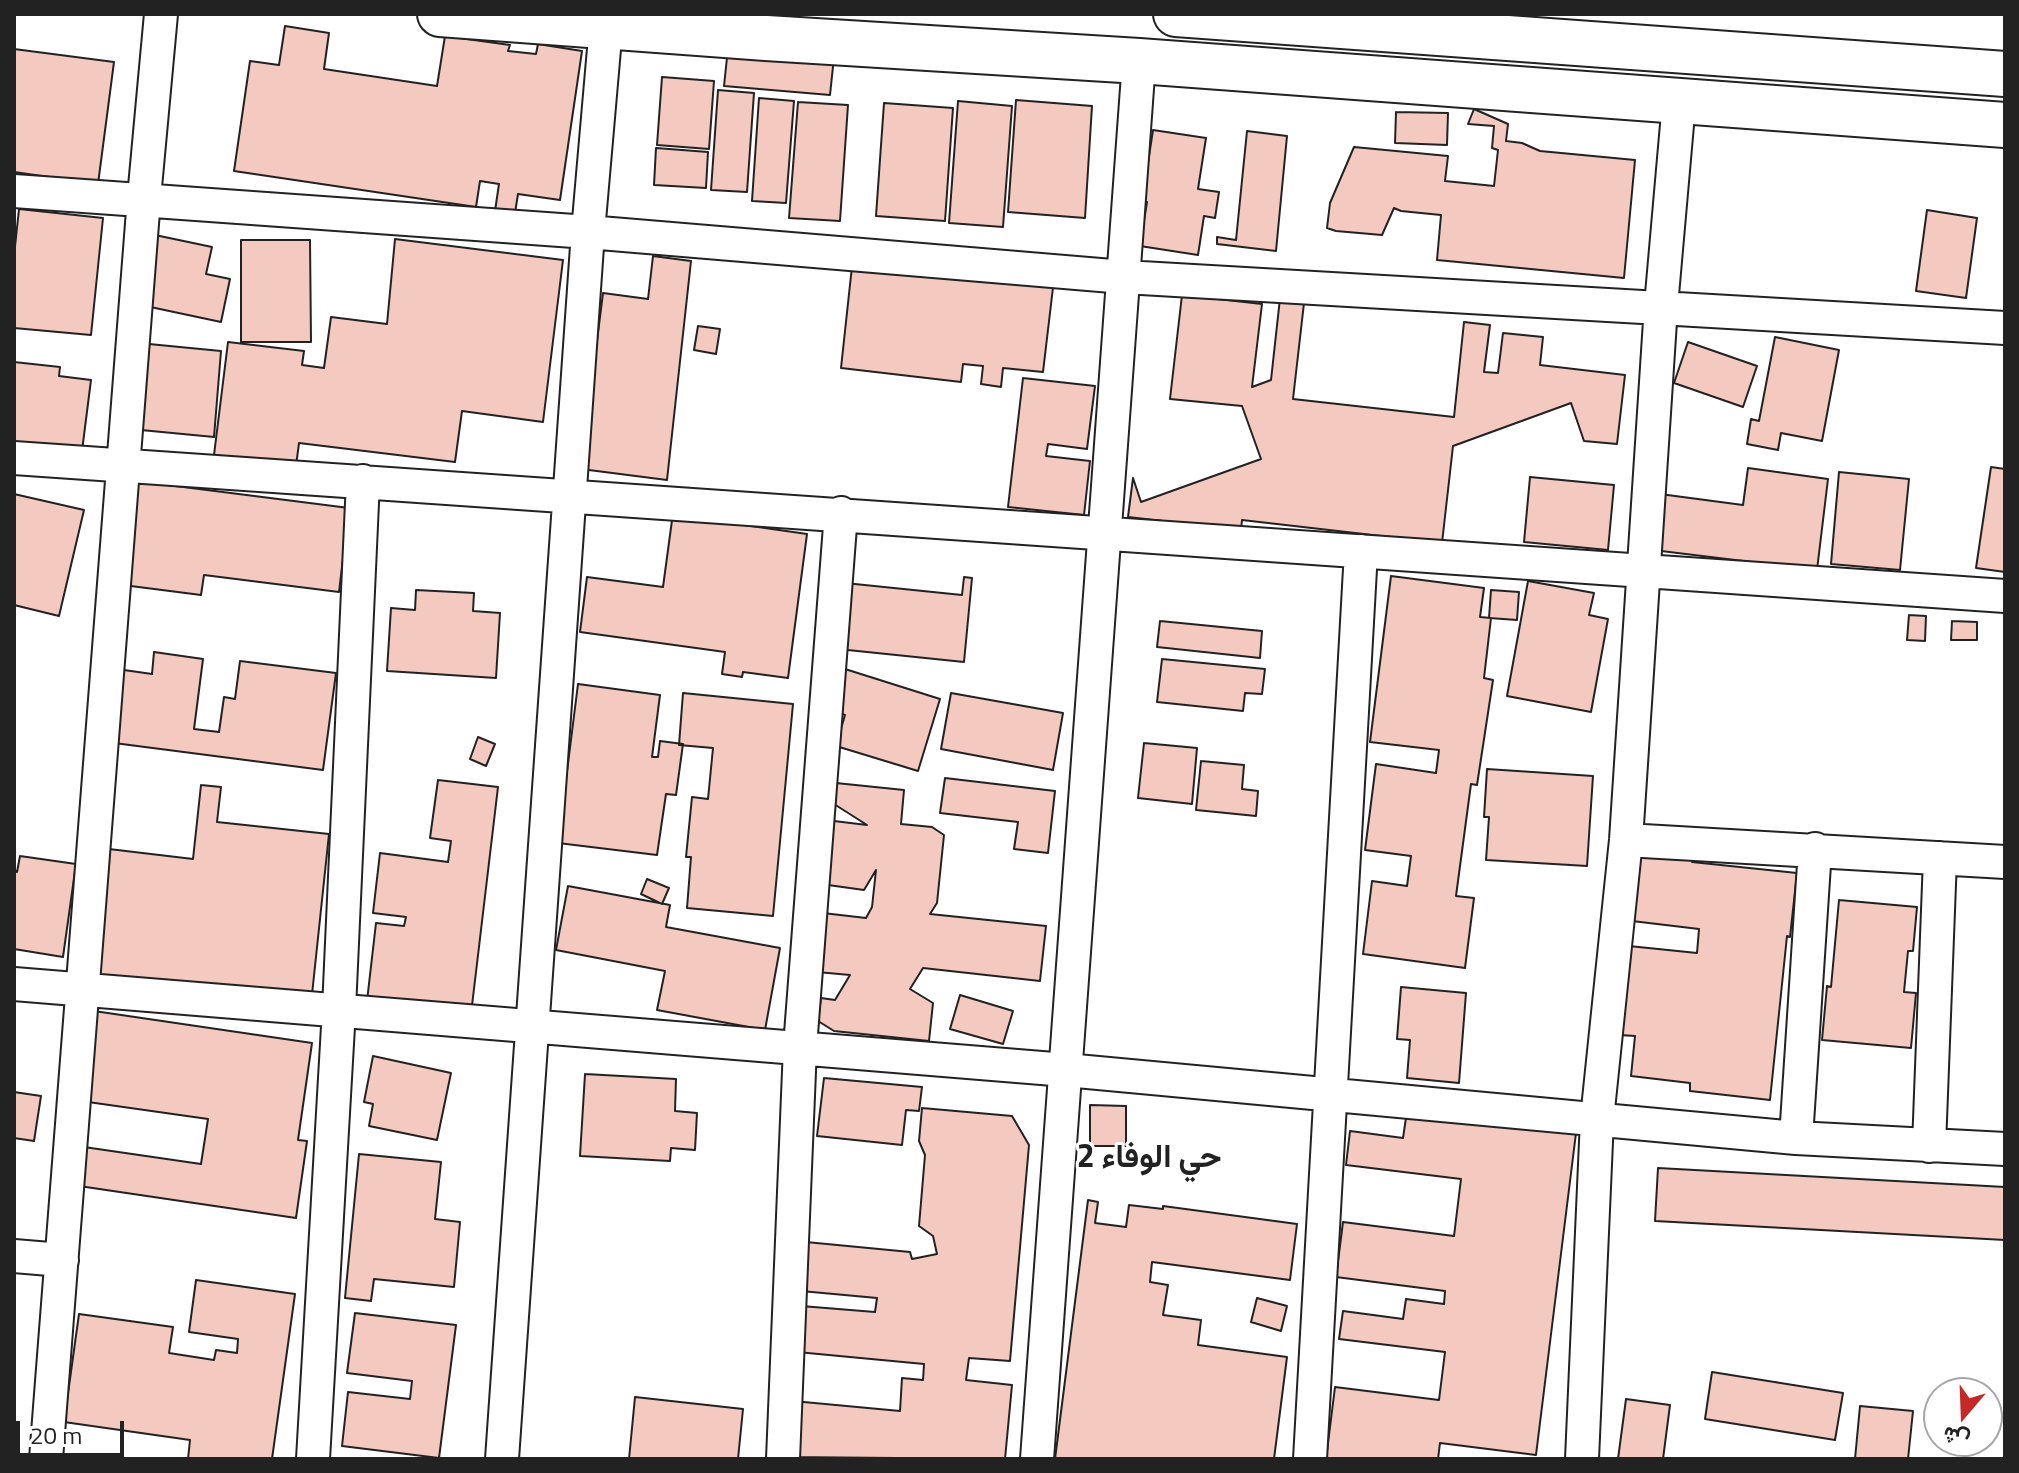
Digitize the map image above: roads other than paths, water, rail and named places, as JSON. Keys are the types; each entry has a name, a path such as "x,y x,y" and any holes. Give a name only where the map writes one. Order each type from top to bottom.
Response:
{"main road":[{"path":"440,14 606,26 766,26 1139,61 2005,125"},
{"path":"1176,14 2005,74"}],"street":[{"path":"46,1459 161,14"},
{"path":"502,1459 588,232 606,26"},
{"path":"1037,1459 1139,61"},
{"path":"1582,1459 1597,1119 1626,840 1661,306 1679,102"},
{"path":"14,191 588,232 1124,277 2005,328"},
{"path":"14,458 2005,596"},
{"path":"313,1459 339,1009 363,481"},
{"path":"783,1459 800,1047 841,513"},
{"path":"1310,1459 1361,551"},
{"path":"1626,840 2005,862"},
{"path":"1796,1138 1815,849"},
{"path":"1929,1146 1940,858"},
{"path":"14,984 800,1047 1332,1093 1796,1138 2005,1149"},
{"path":"14,1256 62,1260"}],"district":[{"name":"حي الوفاء 2","path":"1149,1159"}]}
